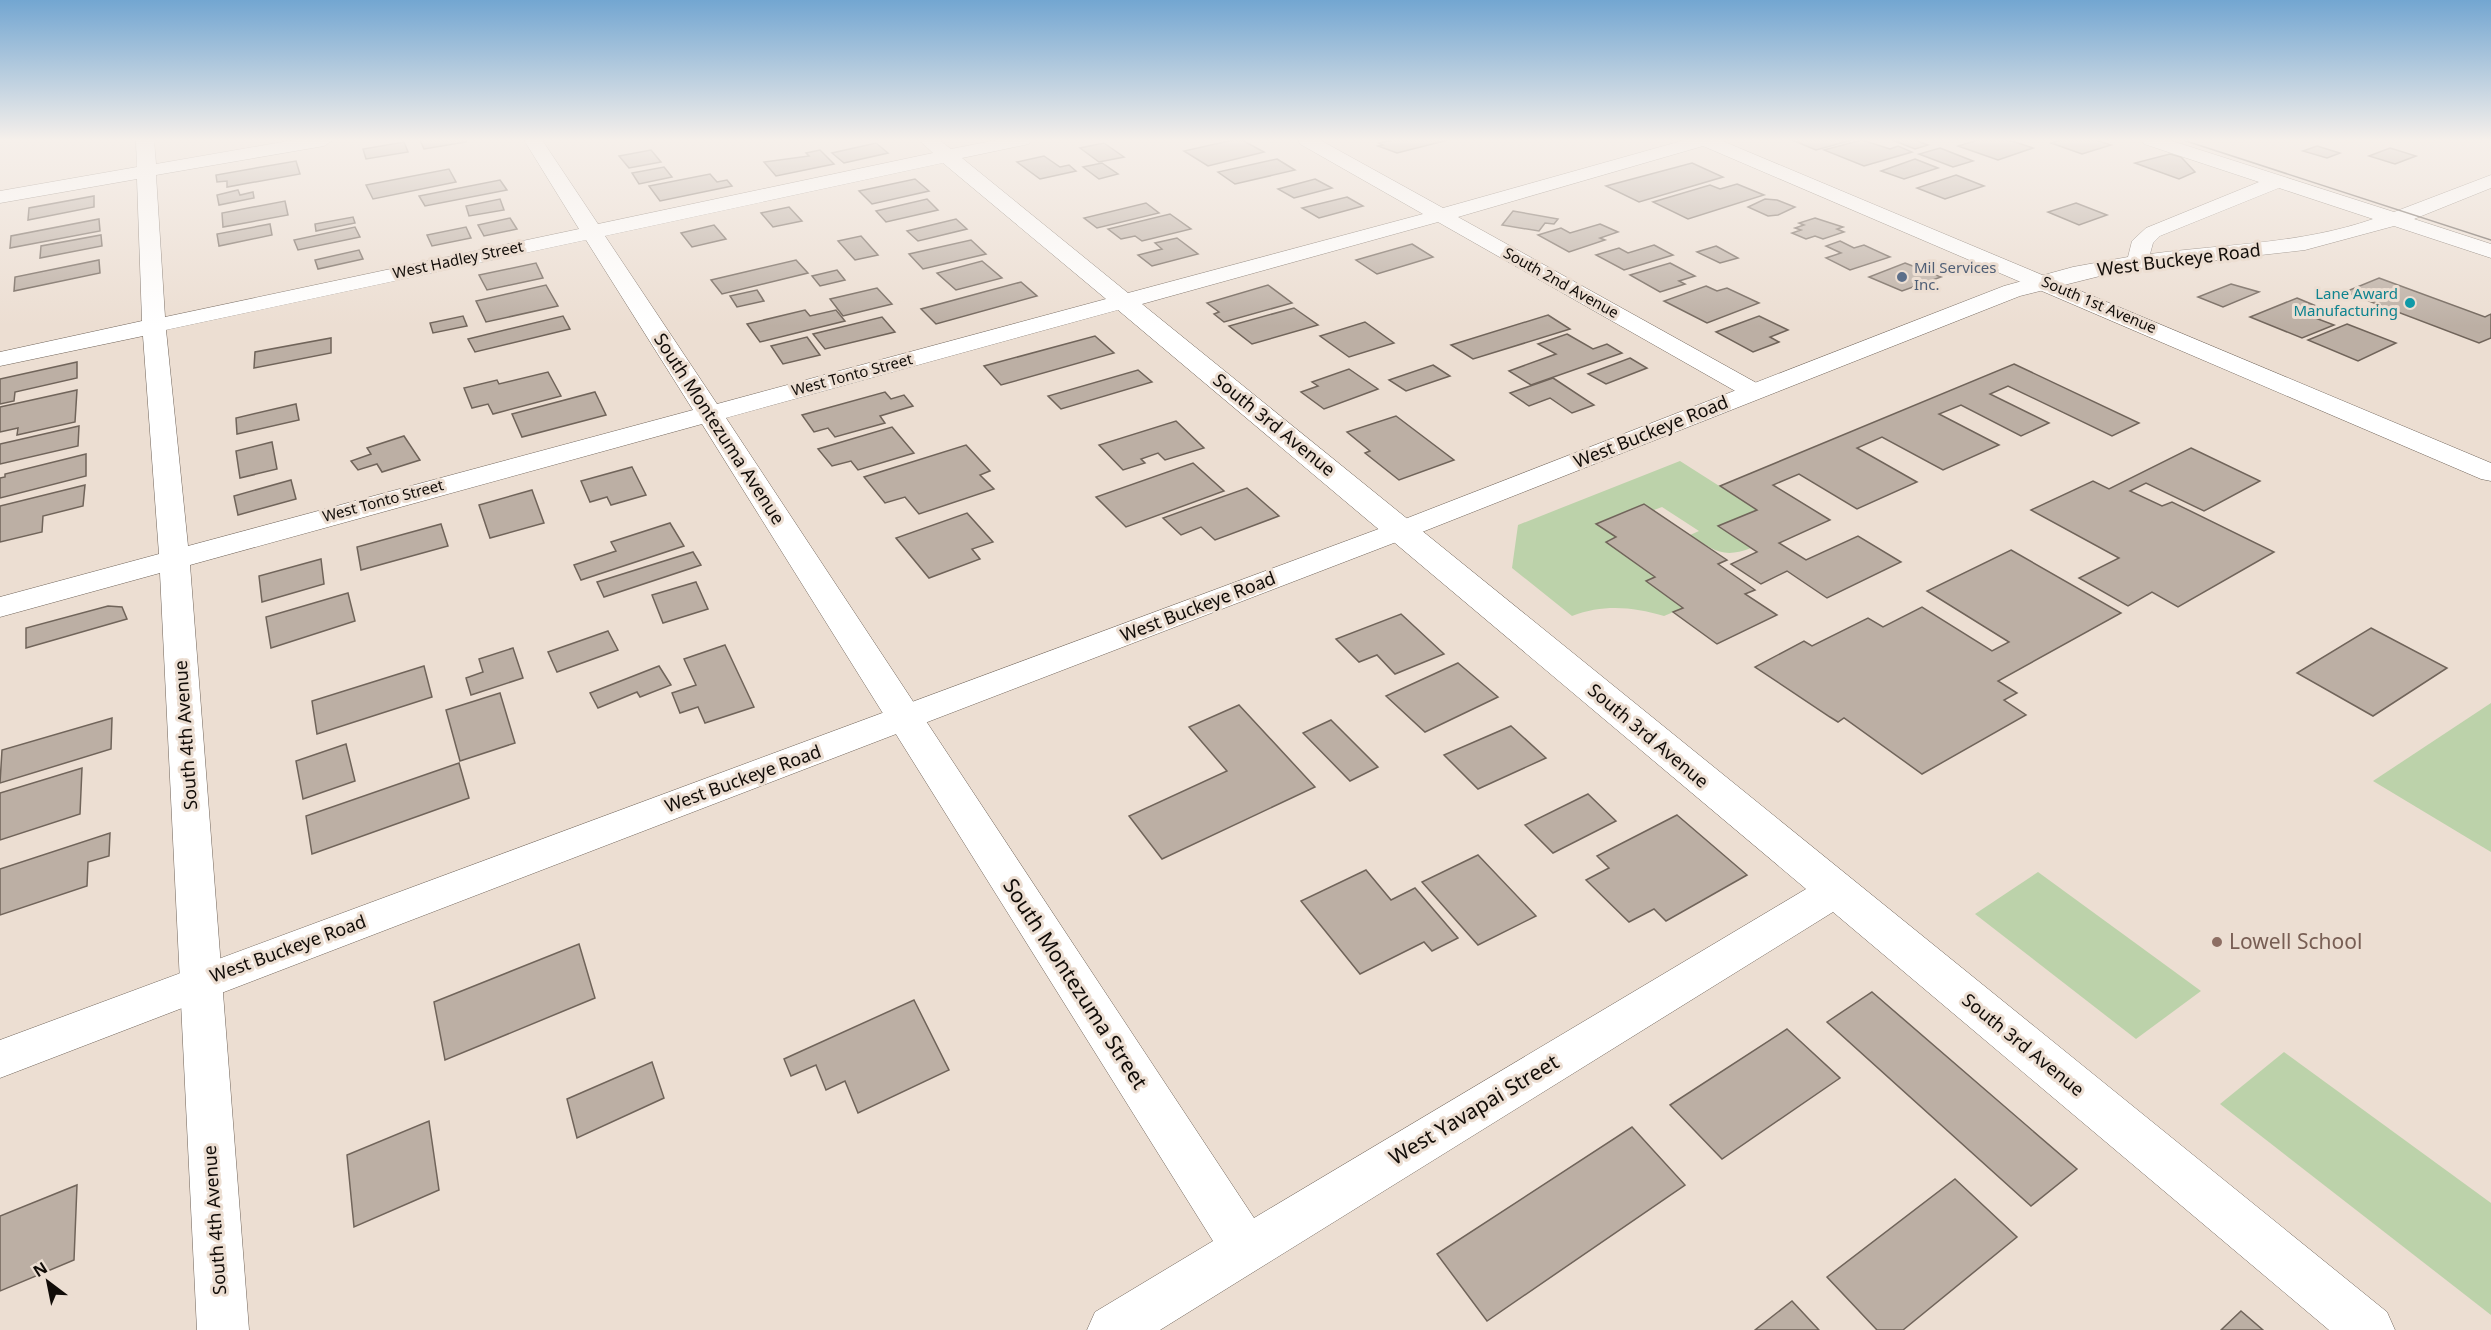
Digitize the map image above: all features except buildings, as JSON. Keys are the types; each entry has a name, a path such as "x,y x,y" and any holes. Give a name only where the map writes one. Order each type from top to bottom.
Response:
{"street":[{"name":"South 4th Avenue","path":"148,202 154,326 174,558 223,1330"},
{"name":"South Montezuma Avenue","path":"573,202 904,719"},
{"name":"West Hadley Street","path":"0,359 592,232 713,202"},
{"name":"South 3rd Avenue","path":"1004,202 2369,1330"},
{"name":"South 2nd Avenue","path":"1418,202 1753,391"},
{"name":"West Tonto Street","path":"0,607 1486,202"},
{"name":"South 1st Avenue","path":"1853,202 2491,473"},
{"path":"2137,262 2143,240 2153,232 2226,202"},
{"path":"2362,202 2410,214 2454,218"},
{"path":"2377,202 2410,214 2491,251"},
{"name":"West Buckeye Road","path":"0,1059 1402,530 1753,391 2043,281 2137,262 2302,245 2357,232 2439,202"},
{"name":"South Montezuma Street","path":"904,719 1246,1249"},
{"name":"West Yavapai Street","path":"1113,1330 1835,891"}],"green space":[{"path":"1680,461 1757,510 1719,526 1751,548 1733,553 1712,549 1690,535 1699,531 1662,507 1654,510 1644,504 1597,523 1616,537 1607,542 1655,577 1646,581 1683,608 1664,616 1607,608 1572,616 1512,568 1518,525"},
{"path":"2491,703 2491,852 2373,781"},
{"path":"2038,872 2201,991 2136,1039 1975,914"},
{"path":"2284,1052 2491,1203 2491,1315 2220,1104"}],"tram line":[{"path":"2374,202 2491,240"}],"place":[{"name":"Mil Services Inc.","path":"1902,277"},
{"name":"Lane Award Manufacturing","path":"2410,303"},
{"name":"Lowell School","path":"2217,942"}]}
